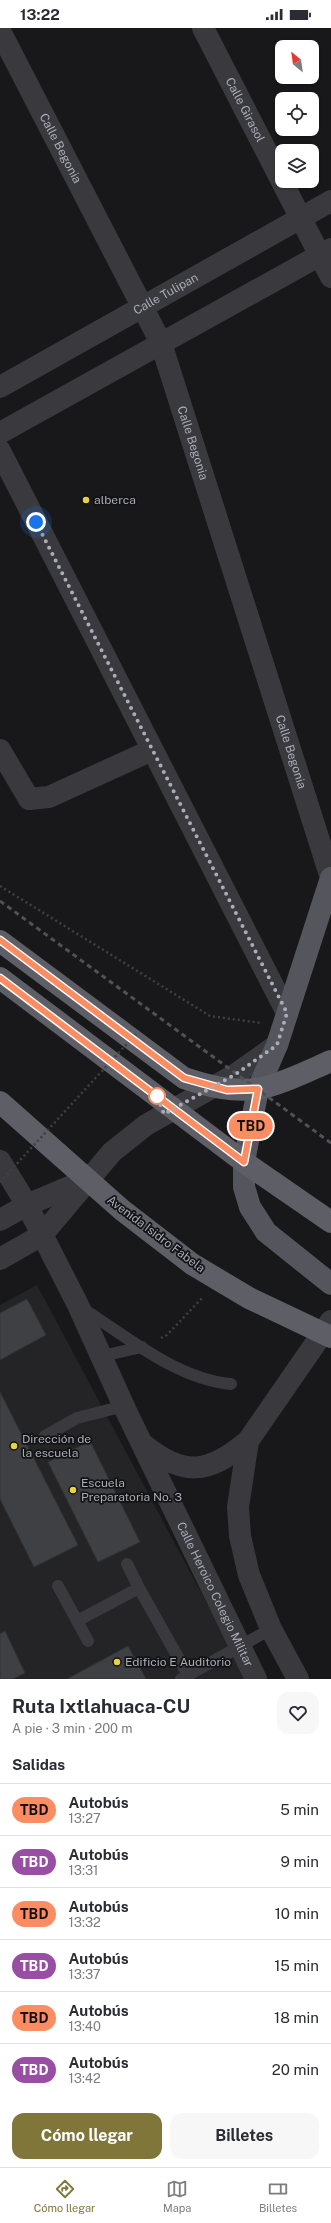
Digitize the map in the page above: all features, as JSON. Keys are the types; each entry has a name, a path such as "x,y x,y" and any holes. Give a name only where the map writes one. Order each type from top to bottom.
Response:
{"highway":[{"path":"0,940 184,1078 227,1090 258,1089 331,1061"},
{"path":"0,978 244,1162 331,1222"},
{"name":"Avenida Isidro Fabela","path":"0,1102 87,1179 174,1251 249,1298 328,1331"}],"main road":[{"path":"331,878 283,1028 258,1089 244,1162 244,1187 250,1207 266,1232 331,1284"}],"street":[{"name":"Calle Girasol","path":"203,28 301,218 325,252 331,277"},
{"name":"Calle Begonia","path":"0,31 161,343 331,878"},
{"name":"Calle Tulipan","path":"0,387 331,201"},
{"path":"0,433 325,252"},
{"path":"0,451 152,750 283,1028 236,1074 173,1108 146,1125 112,1152 87,1179 42,1235 0,1259"},
{"path":"0,750 29,798"},
{"path":"0,776 29,798 49,797 152,750"},
{"name":"Calle Heroico Colegio Militar","path":"0,1161 27,1206 78,1305 124,1406 239,1647 256,1679"},
{"path":"0,1220 87,1179"},
{"path":"143,1444 170,1463 198,1468 224,1460 248,1441 328,1331"},
{"path":"248,1441 238,1507 240,1536 250,1575 271,1629 298,1679"}],"lane":[{"path":"78,1305 172,1366 212,1382 232,1384"},
{"path":"102,1356 142,1347"},
{"path":"45,1436 77,1418 124,1406"},
{"path":"127,1564 184,1677 271,1629"},
{"path":"58,1586 88,1641"},
{"path":"77,1620 140,1588"}],"path":[{"path":"0,886 210,1016 283,1028"},
{"path":"0,1182 136,1034"},
{"path":"142,1347 167,1335 219,1280"}],"shaded area":[{"name":"Escuela Preparatoria No. 3","path":"37,1285 247,1679 0,1679 0,1305"}],"building":[{"path":"27,1299 46,1335 0,1360 0,1313"},
{"name":"Dirección de la escuela","path":"0,1392 78,1545 34,1567 0,1499"},
{"path":"90,1441 140,1542 98,1562 48,1462"},
{"path":"5,1631 25,1673 13,1679 0,1679 0,1634"},
{"name":"Edificio E Auditorio","path":"128,1646 146,1679 67,1679"}],"railway":[{"path":"0,901 331,1143"}],"bus line":[{"name":"TBD","path":"0,940 184,1078 201,1084 227,1090 258,1089 244,1162 0,978"}],"place":[{"name":"alberca","path":"86,500"},
{"name":"Dirección de la escuela","path":"14,1446"},
{"name":"Escuela Preparatoria No. 3","path":"73,1490"},
{"name":"Edificio E Auditorio","path":"117,1662"}],"route":[{"path":"36,522 287,1013 277,1045 236,1074 164,1114 157,1096"}]}
